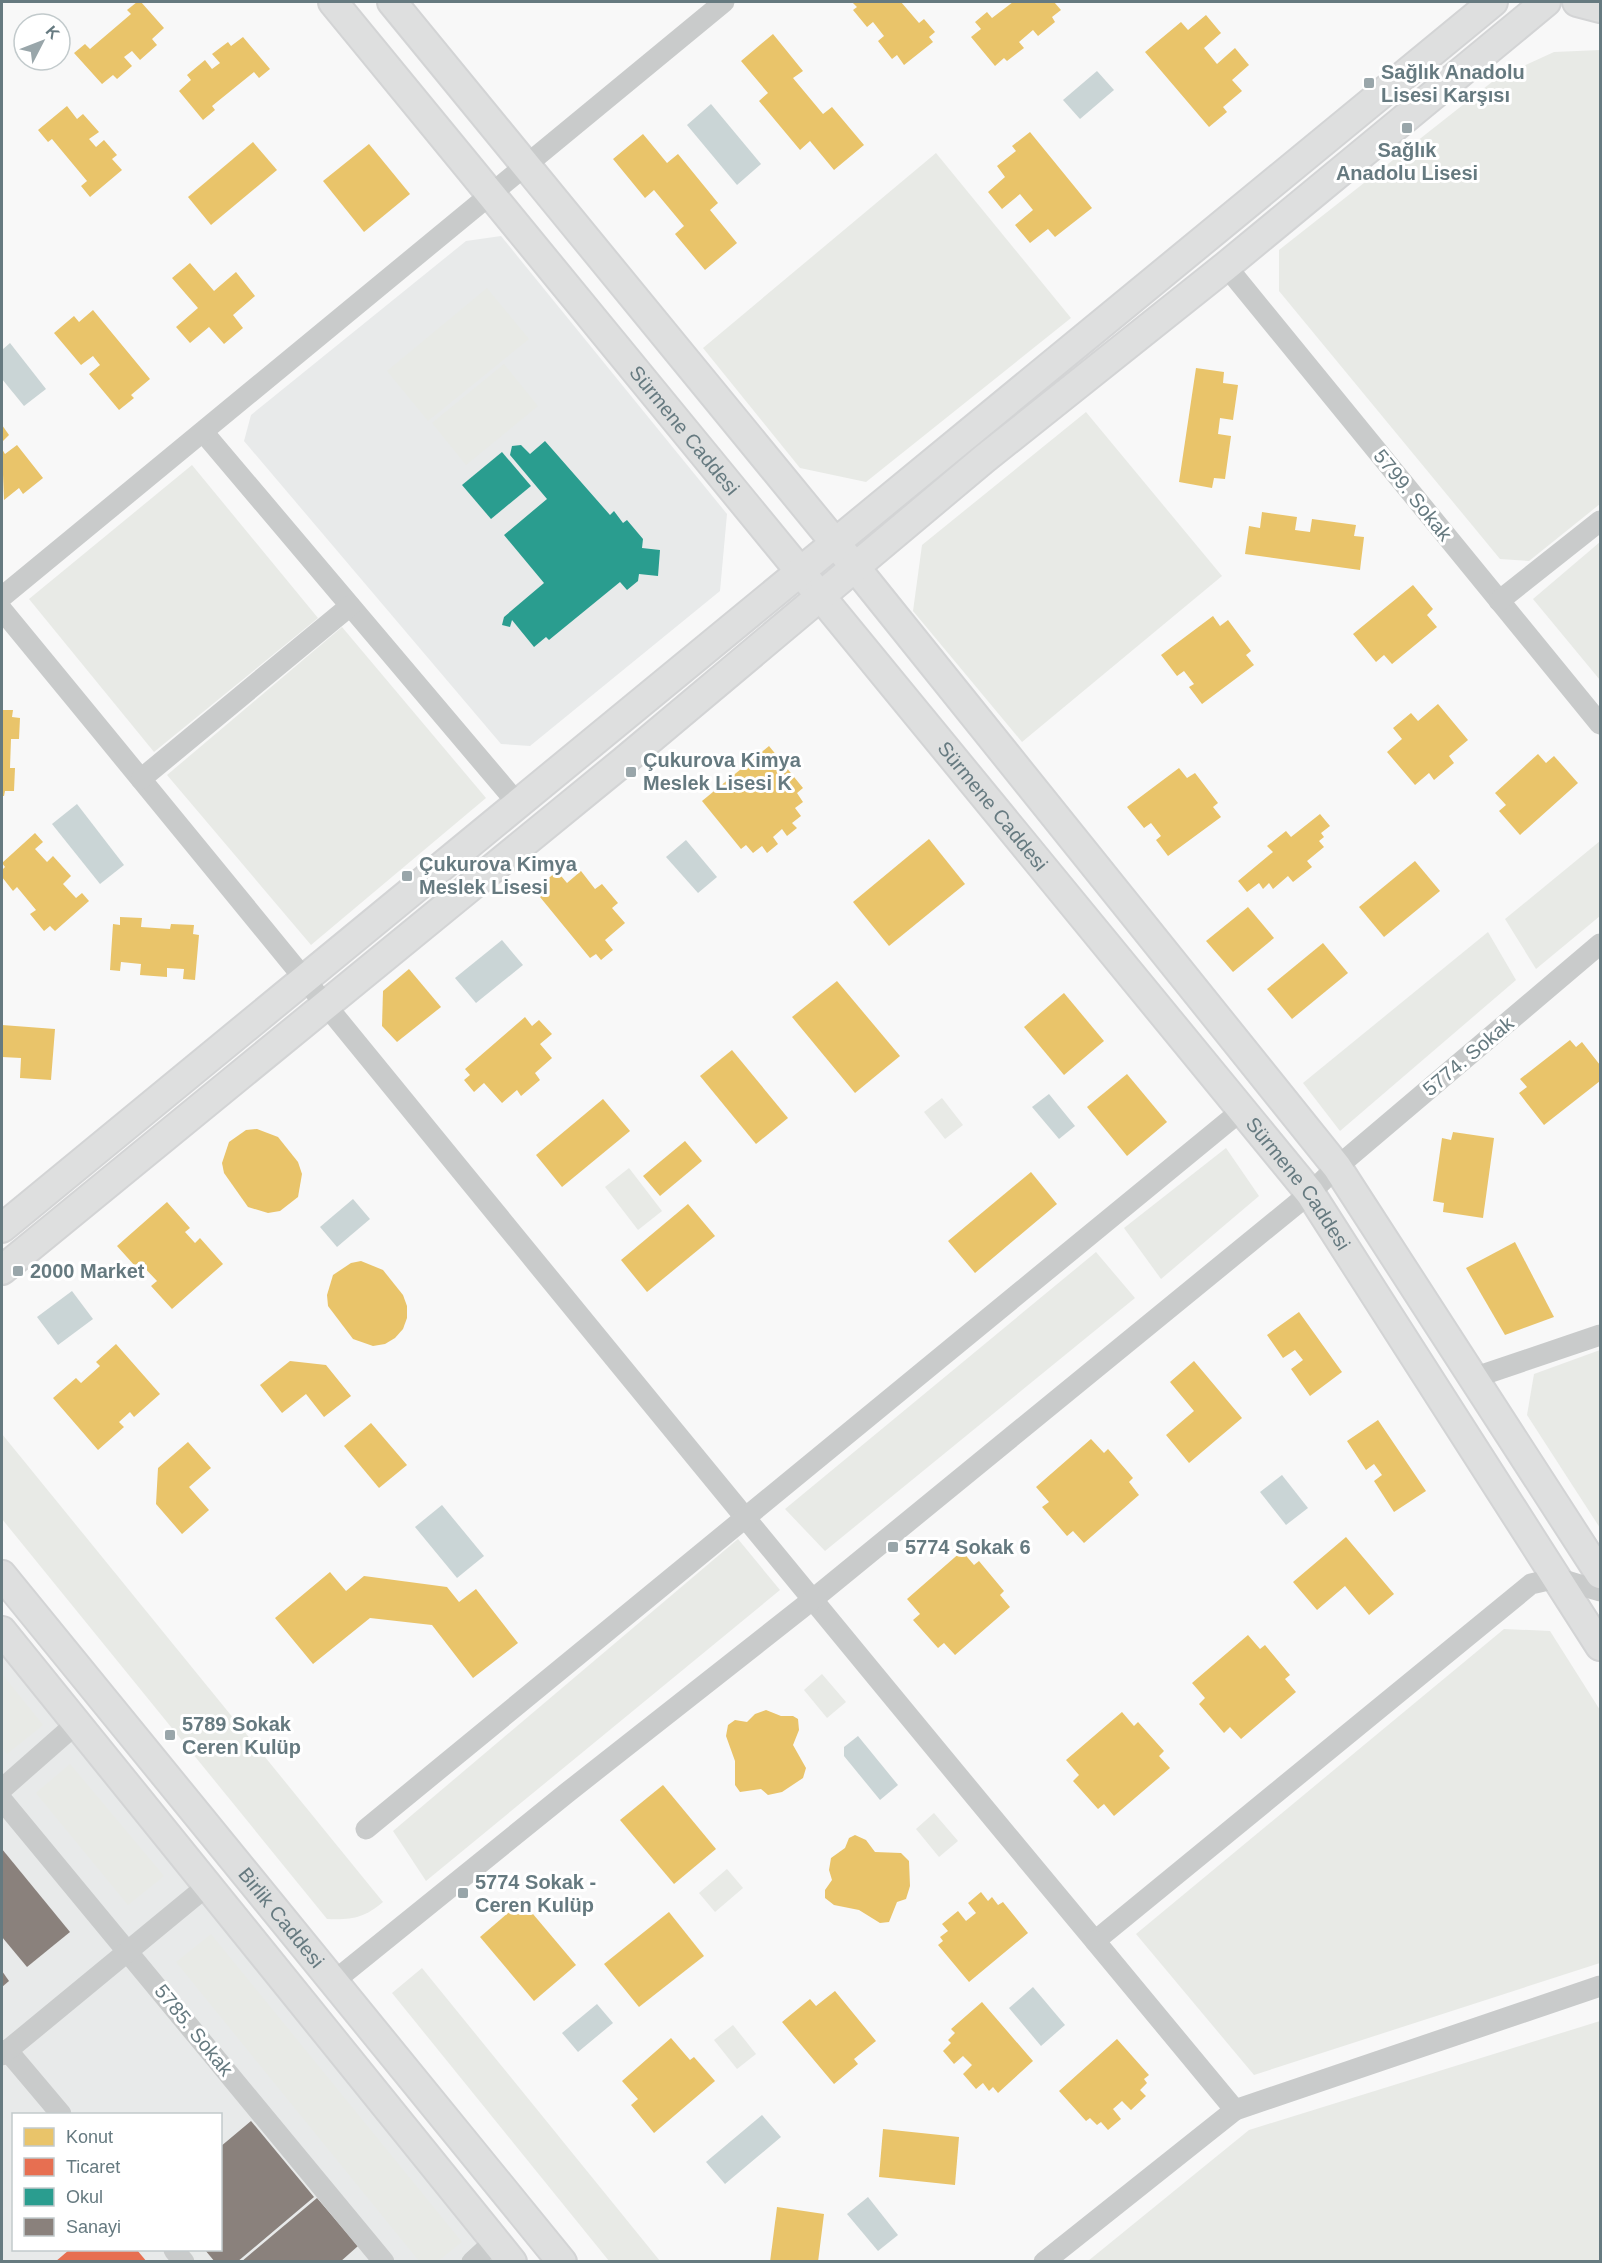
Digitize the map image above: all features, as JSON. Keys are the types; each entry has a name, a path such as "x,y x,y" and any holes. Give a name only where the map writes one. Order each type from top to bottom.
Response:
{"street":[{"name":"Sürmene Caddesi","path":"333,2 1310,1192 1600,1646"},
{"name":"Sürmene Caddesi","path":"392,2 855,567 1336,1167 1600,1574"},
{"path":"2,597 204,433 724,2"},
{"path":"2,1228 800,569 1493,2"},
{"path":"2,1270 821,596 984,459 1226,266 1546,2 1563,4 1570,2"},
{"path":"1577,2 1600,8"},
{"name":"5799. Sokak","path":"1226,266 1600,724"},
{"path":"204,433 518,804"},
{"path":"1499,601 1600,521"},
{"path":"141,779 350,606"},
{"path":"2,610 744,1518 1235,2110"},
{"name":"5774. Sokak","path":"333,1982 568,1792 812,1600 1310,1192 1336,1167 1600,944"},
{"path":"366,1829 1242,1110"},
{"path":"1473,1378 1600,1335"},
{"name":"Birlik Caddesi","path":"2,1575 562,2262"},
{"path":"1095,1941 1531,1584 1557,1578 1600,1591"},
{"name":"Birlik Caddesi","path":"2,1630 504,2252"},
{"path":"2,1789 76,1723"},
{"name":"5785. Sokak","path":"2,1800 384,2262"},
{"path":"59,2113 4,2052 207,1886"},
{"path":"1044,2262 1235,2110 1600,1986"},
{"path":"472,2262 504,2252"}],"shaded area":[{"path":"1600,50 1600,504 1529,561 1500,559 1279,291 1279,250 1497,78 1554,52"},
{"path":"1097,71 1114,90 1080,119 1063,100"},
{"path":"711,104 761,164 737,185 687,125"},
{"path":"936,153 1071,318 866,482 800,468 703,348"},
{"path":"501,236 727,514 720,591 530,746 501,744 244,441 251,415 466,241"},
{"path":"487,288 529,339 428,421 387,371"},
{"path":"10,343 46,389 24,406 2,379 2,350"},
{"path":"504,364 538,406 466,465 432,423"},
{"path":"1086,412 1222,576 1022,742 913,611 922,545"},
{"path":"192,465 318,618 154,752 29,599"},
{"path":"1600,542 1600,680 1533,599"},
{"path":"342,627 486,798 311,945 167,775"},
{"path":"77,804 124,865 100,884 52,824"},
{"path":"686,840 717,877 698,893 666,857"},
{"path":"1600,841 1600,916 1536,969 1505,919"},
{"path":"1488,932 1516,980 1340,1131 1303,1083"},
{"path":"502,940 523,965 476,1003 455,978"},
{"path":"1049,1094 1075,1126 1059,1139 1032,1107"},
{"path":"942,1098 963,1125 945,1139 924,1112"},
{"path":"1226,1148 1259,1196 1161,1279 1124,1228"},
{"path":"629,1168 662,1211 638,1230 605,1187"},
{"path":"353,1199 370,1219 337,1247 320,1227"},
{"path":"1096,1252 1135,1298 825,1551 785,1509"},
{"path":"72,1291 93,1319 58,1345 37,1317"},
{"path":"1600,1350 1600,1528 1527,1415 1534,1374"},
{"path":"2,1434 383,1902 370,1912 357,1917 327,1919 2,1519"},
{"path":"1282,1475 1308,1508 1286,1525 1260,1492"},
{"path":"442,1505 484,1556 457,1578 415,1527"},
{"path":"738,1539 780,1590 426,1881 393,1831"},
{"path":"2,1628 499,2261 2,2261"},
{"path":"1504,1629 1550,1631 1600,1710 1600,1963 1254,2075 1136,1934"},
{"path":"2,1674 43,1725 7,1754 2,1747"},
{"path":"822,1674 846,1702 827,1718 804,1690"},
{"path":"858,1736 898,1785 880,1800 844,1756 844,1747"},
{"path":"70,1764 164,1876 128,1905 36,1793"},
{"path":"934,1813 958,1841 939,1857 916,1829"},
{"path":"727,1869 743,1888 715,1912 699,1893"},
{"path":"211,1934 462,2242 438,2261 419,2261 176,1962"},
{"path":"422,1968 660,2261 609,2261 392,1993"},
{"path":"1033,1987 1065,2025 1041,2046 1009,2008"},
{"path":"597,2004 613,2023 578,2052 562,2033"},
{"path":"1600,2021 1600,2261 1088,2261 1249,2130"},
{"path":"733,2025 756,2054 737,2069 714,2040"},
{"path":"762,2115 781,2137 725,2184 706,2162"},
{"path":"868,2197 898,2235 878,2251 847,2214"}],"building: Konut":[{"path":"137,2 141,2 164,28 152,39 157,45 140,60 132,51 124,57 132,66 117,79 113,75 102,84 74,53 85,44 90,49 131,14 127,10"},
{"path":"852,2 901,2 919,23 924,19 935,32 929,37 933,42 904,65 897,55 892,59 878,41 884,36 873,22 867,27 853,10 857,7"},
{"path":"1013,2 1054,2 1061,10 1052,17 1055,22 1038,36 1033,30 1019,42 1024,48 1007,61 1004,58 995,66 971,37 981,29 975,22 987,12 992,18"},
{"path":"1206,15 1221,33 1204,48 1217,64 1235,48 1249,65 1232,80 1242,91 1223,107 1227,112 1209,127 1145,52 1181,22 1188,30"},
{"path":"773,34 803,71 793,78 823,114 832,107 864,145 834,170 810,141 800,150 759,101 768,93 741,61"},
{"path":"243,37 270,69 259,78 254,72 212,106 215,110 203,120 179,91 191,80 187,75 205,60 212,69 220,63 212,54 228,42 231,46"},
{"path":"67,106 77,119 83,114 99,132 89,139 96,147 104,140 117,155 112,159 122,170 90,197 81,186 87,181 52,139 48,142 38,130"},
{"path":"1030,132 1092,208 1055,237 1048,229 1030,243 1015,225 1033,210 1020,194 1002,209 988,192 1005,177 997,166 1016,151 1012,146"},
{"path":"643,134 667,163 678,154 718,203 710,210 737,243 705,270 675,234 684,226 654,190 645,198 613,159"},
{"path":"253,142 277,170 211,225 188,197"},
{"path":"369,144 410,194 364,232 323,181"},
{"path":"190,263 214,291 236,272 255,296 233,315 243,328 224,344 209,327 190,343 176,327 198,308 172,278"},
{"path":"93,310 150,379 131,395 134,398 119,410 89,374 100,365 93,356 81,365 54,333 74,316 79,322"},
{"path":"1196,368 1224,372 1223,383 1238,385 1233,420 1220,418 1218,434 1231,436 1225,479 1214,478 1212,488 1179,482"},
{"path":"2,425 9,435 2,442"},
{"path":"17,445 43,478 23,494 19,488 4,500 2,449 5,454"},
{"path":"1262,512 1297,517 1295,530 1310,532 1312,519 1356,525 1354,536 1364,537 1360,570 1245,554 1249,526 1260,528"},
{"path":"1413,585 1433,609 1427,615 1437,627 1392,664 1384,655 1376,662 1353,634"},
{"path":"1213,616 1220,626 1228,620 1251,651 1246,655 1254,665 1202,704 1189,687 1194,684 1184,671 1177,676 1161,655"},
{"path":"1438,704 1468,740 1449,756 1454,763 1434,780 1429,773 1415,785 1387,752 1402,739 1393,728 1411,713 1418,721"},
{"path":"2,710 13,710 12,717 20,718 19,739 11,739 10,768 15,768 14,791 5,791 4,796 2,796"},
{"path":"769,746 803,788 797,793 803,802 795,808 801,816 792,823 797,828 787,836 782,829 773,837 778,844 767,853 762,846 753,853 746,845 741,849 702,801"},
{"path":"1538,754 1546,763 1554,756 1578,783 1520,835 1499,811 1506,805 1495,793"},
{"path":"1179,768 1187,778 1195,773 1218,803 1213,807 1221,817 1168,856 1156,840 1161,836 1151,823 1144,828 1127,807"},
{"path":"1320,814 1330,826 1321,833 1324,837 1319,841 1324,847 1307,861 1312,867 1293,882 1288,876 1273,889 1269,883 1263,889 1259,883 1247,892 1238,881 1273,852 1267,846 1286,831 1291,837"},
{"path":"35,833 43,842 35,849 47,862 53,856 71,876 63,884 76,898 82,893 89,901 55,931 50,926 44,931 30,914 36,910 17,887 13,891 2,877 2,870 5,867 2,863"},
{"path":"929,839 965,884 889,946 853,902"},
{"path":"1415,861 1440,891 1384,937 1359,907"},
{"path":"557,871 567,883 581,871 595,889 602,884 618,903 612,908 625,923 605,940 613,950 601,960 596,954 590,958 540,897 548,890 543,883"},
{"path":"1248,907 1274,938 1233,972 1206,941"},
{"path":"120,917 142,918 141,927 170,929 171,924 194,925 193,934 199,935 195,980 183,979 184,969 167,968 167,977 140,975 141,964 121,962 120,971 110,970 113,924 120,925"},
{"path":"1323,943 1348,973 1292,1019 1267,989"},
{"path":"409,969 441,1007 397,1042 382,1026 383,991"},
{"path":"837,981 900,1056 855,1093 792,1017"},
{"path":"1064,993 1104,1041 1064,1075 1024,1027"},
{"path":"525,1017 532,1026 539,1020 552,1034 540,1044 552,1058 535,1073 540,1080 521,1096 517,1090 502,1103 484,1083 474,1092 464,1080 470,1075 465,1069"},
{"path":"2,1025 55,1029 51,1080 20,1078 21,1058 2,1057"},
{"path":"1570,1040 1576,1047 1582,1042 1600,1065 1600,1081 1544,1125 1519,1093 1527,1087 1520,1079"},
{"path":"732,1050 788,1118 756,1144 700,1076"},
{"path":"1127,1074 1167,1122 1127,1156 1087,1107"},
{"path":"603,1099 630,1131 562,1187 536,1155"},
{"path":"257,1129 278,1137 298,1162 302,1174 298,1197 280,1211 268,1213 248,1207 224,1173 222,1163 229,1142 246,1130"},
{"path":"1453,1132 1494,1138 1483,1218 1443,1212 1444,1203 1433,1201 1442,1138 1451,1140"},
{"path":"685,1141 702,1161 660,1196 643,1176"},
{"path":"1031,1172 1057,1204 975,1273 948,1241"},
{"path":"167,1202 190,1228 185,1232 195,1243 200,1238 223,1264 172,1309 151,1286 157,1281 139,1262 135,1266 117,1246"},
{"path":"688,1204 715,1236 647,1292 621,1260"},
{"path":"1515,1242 1554,1317 1505,1335 1466,1268"},
{"path":"361,1261 383,1270 403,1295 407,1306 407,1318 403,1329 385,1344 373,1346 353,1339 328,1306 327,1295 333,1275 351,1263"},
{"path":"1299,1312 1342,1372 1310,1396 1291,1369 1303,1360 1295,1350 1283,1358 1267,1335"},
{"path":"116,1344 160,1394 134,1417 130,1412 119,1422 124,1427 98,1450 53,1398 76,1378 81,1383 100,1366 96,1362"},
{"path":"290,1361 326,1365 351,1396 324,1417 306,1394 282,1413 260,1385"},
{"path":"1194,1361 1242,1418 1189,1463 1166,1435 1194,1411 1170,1382"},
{"path":"1378,1420 1426,1491 1394,1512 1374,1481 1382,1475 1374,1464 1366,1470 1347,1441"},
{"path":"371,1423 407,1465 379,1488 344,1446"},
{"path":"1091,1439 1104,1453 1108,1449 1133,1478 1129,1482 1139,1495 1084,1543 1073,1531 1067,1536 1042,1507 1049,1502 1036,1487"},
{"path":"188,1442 211,1468 189,1487 209,1510 182,1534 156,1504 158,1468"},
{"path":"1346,1537 1394,1594 1369,1615 1345,1586 1317,1610 1293,1582"},
{"path":"962,1551 974,1565 979,1561 1004,1591 1000,1595 1010,1607 955,1655 944,1643 938,1648 913,1620 920,1614 907,1599"},
{"path":"330,1572 346,1591 364,1576 447,1587 459,1602 476,1589 518,1643 473,1678 432,1625 370,1618 313,1664 275,1618"},
{"path":"1248,1635 1260,1649 1265,1645 1290,1675 1285,1679 1296,1692 1241,1739 1230,1727 1224,1733 1199,1704 1205,1698 1192,1683"},
{"path":"766,1710 798,1719 799,1730 793,1745 806,1768 803,1778 782,1792 768,1795 761,1789 740,1792 735,1785 735,1761 726,1736 728,1725 735,1720 747,1722 755,1714"},
{"path":"1122,1712 1134,1726 1138,1722 1164,1751 1159,1756 1170,1768 1114,1816 1104,1804 1098,1809 1073,1781 1079,1775 1066,1760"},
{"path":"663,1785 716,1849 674,1884 620,1820"},
{"path":"855,1835 866,1840 875,1852 901,1853 909,1861 910,1886 906,1899 897,1902 889,1922 880,1923 859,1910 834,1905 825,1898 825,1890 832,1880 829,1870 831,1858 845,1848 849,1838"},
{"path":"981,1892 988,1901 992,1897 998,1905 1003,1902 1028,1933 969,1982 938,1945 943,1941 940,1937 948,1931 942,1924 958,1911 966,1921 976,1913 968,1903"},
{"path":"522,1901 576,1965 534,2001 480,1937"},
{"path":"669,1912 704,1956 639,2007 604,1964"},
{"path":"835,1991 876,2041 854,2059 858,2064 834,2084 782,2022 810,1999 816,2006"},
{"path":"982,2002 1033,2061 998,2093 993,2087 989,2091 983,2083 976,2089 963,2074 972,2065 963,2056 954,2064 943,2051 951,2043 948,2040 955,2033 951,2029"},
{"path":"671,2038 690,2060 694,2057 715,2081 654,2133 631,2105 638,2099 622,2081"},
{"path":"1117,2039 1149,2075 1144,2079 1147,2083 1140,2090 1146,2096 1131,2110 1122,2101 1113,2109 1121,2119 1108,2130 1101,2122 1097,2125 1090,2118 1086,2121 1059,2091"},
{"path":"883,2129 959,2137 955,2185 879,2177"},
{"path":"777,2207 824,2214 818,2262 770,2262"}],"building: Ticaret":[{"path":"68,2251 138,2251 147,2262 55,2262"}],"building: Okul":[{"path":"545,441 610,515 614,511 623,523 627,520 643,539 642,548 660,550 658,576 639,574 638,581 627,590 620,582 549,640 546,637 534,647 512,620 510,627 502,625 504,617 544,583 504,535 547,499 510,455 512,446 521,445 530,454"},
{"path":"502,452 531,486 491,519 462,485"}],"building: Sanayi":[{"path":"2,1849 70,1932 27,1967 2,1937"},
{"path":"2,1971 9,1981 2,1987"},
{"path":"251,2121 314,2197 237,2262 215,2262 206,2251 222,2251 222,2145"},
{"path":"317,2198 358,2246 340,2262 241,2262"}],"place":[{"name":"Sağlık Anadolu Lisesi Karşısı","path":"1369,83"},
{"name":"Sağlık Anadolu Lisesi","path":"1407,128"},
{"name":"Çukurova Kimya Meslek Lisesi K","path":"631,772"},
{"name":"Çukurova Kimya Meslek Lisesi","path":"407,876"},
{"name":"2000 Market","path":"18,1271"},
{"name":"5774 Sokak 6","path":"893,1547"},
{"name":"5789 Sokak Ceren Kulüp","path":"170,1735"},
{"name":"5774 Sokak - Ceren Kulüp","path":"463,1893"}]}
